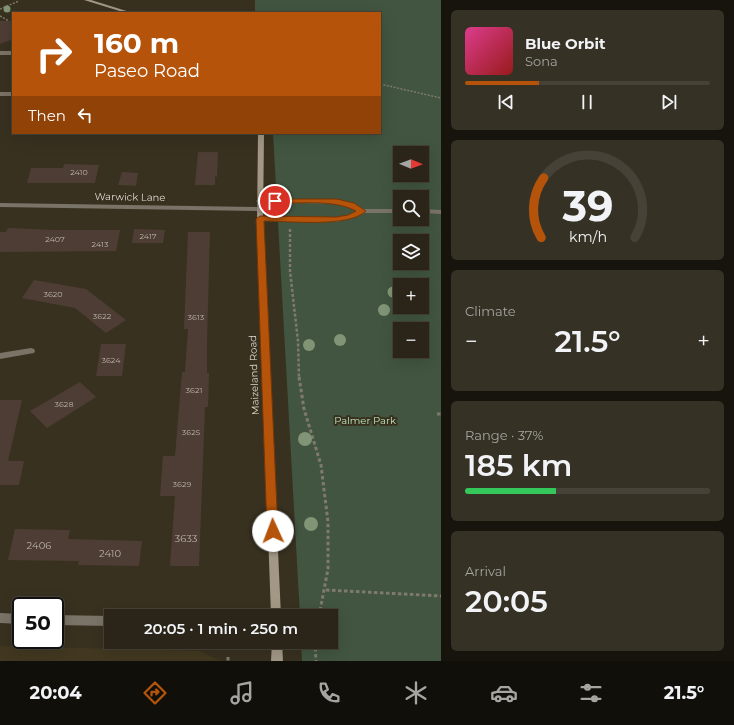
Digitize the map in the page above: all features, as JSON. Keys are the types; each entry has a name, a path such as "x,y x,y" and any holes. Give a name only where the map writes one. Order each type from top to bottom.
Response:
{"main road":[{"path":"86,0 128,12"},
{"name":"Maizeland Road","path":"261,134 259,205 276,609"},
{"path":"277,649 277,661"}],"street":[{"path":"0,53 12,53"},
{"path":"0,94 12,94"},
{"name":"Warwick Lane","path":"0,205 259,205 337,202 351,205 362,211"},
{"path":"260,219 336,220 350,217 362,211 393,211"},
{"path":"429,211 441,212"},
{"path":"0,356 31,351"},
{"path":"0,618 12,619"},
{"path":"64,620 104,621"}],"path":[{"path":"0,9 19,1"},
{"path":"0,16 9,21"},
{"path":"381,84 441,98"},
{"path":"290,229 288,254 298,342 300,392 306,416 313,432 320,458 328,514 330,559 326,590 321,609"},
{"path":"326,590 441,596"},
{"path":"315,649 316,661"}],"shaded area":[{"path":"0,646 12,646 12,649 64,649 64,648 200,651 218,660 225,661 0,661"}],"green space":[{"name":"Palmer Park","path":"255,0 441,0 441,661 302,661 301,649 338,649 338,609 300,609 273,134 381,134 381,12 255,12"}],"building":[{"path":"0,21 12,21 12,39 0,44"},
{"path":"198,152 218,152 217,177 215,176 215,185 195,185"},
{"path":"64,164 99,165 95,183 27,183 31,168 63,168"},
{"path":"122,172 138,173 136,186 118,185"},
{"path":"8,228 120,230 116,251 0,252 0,232 6,232"},
{"path":"134,229 165,230 163,243 132,243"},
{"path":"188,232 210,232 207,341 207,373 209,373 208,407 205,407 199,566 170,566 175,496 160,496 163,456 175,456 182,372 185,372 188,329 184,329"},
{"path":"34,280 86,289 126,320 106,333 75,308 22,298"},
{"path":"101,344 126,344 122,376 96,376"},
{"path":"80,382 96,397 47,428 30,411"},
{"path":"0,400 22,400 8,461 24,461 19,485 0,485"},
{"path":"15,529 70,530 68,539 142,541 139,566 78,565 79,561 8,560"}],"route":[{"path":"273,531 260,219 336,220 350,217 362,211 351,205 337,202 275,201"}]}
